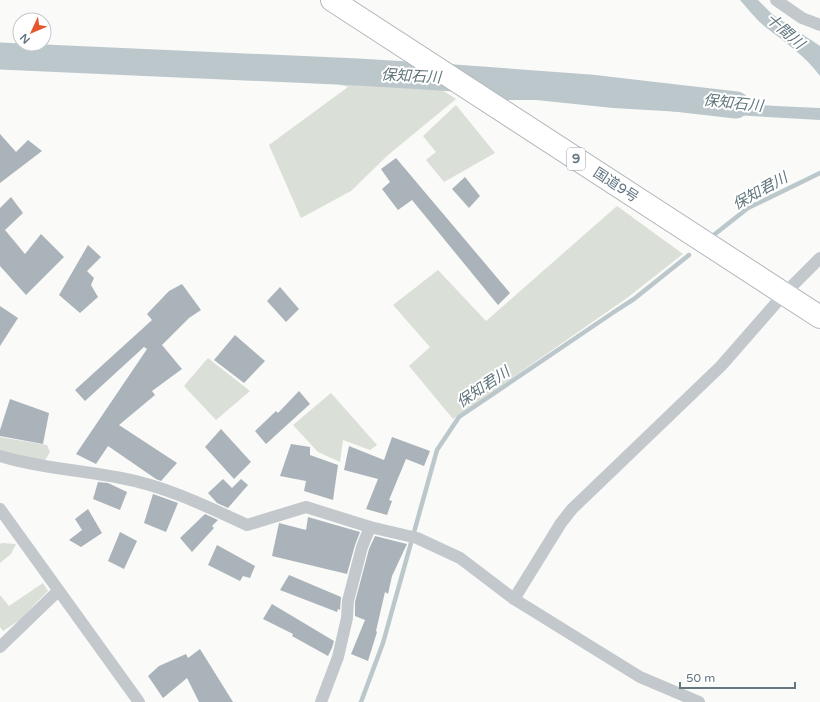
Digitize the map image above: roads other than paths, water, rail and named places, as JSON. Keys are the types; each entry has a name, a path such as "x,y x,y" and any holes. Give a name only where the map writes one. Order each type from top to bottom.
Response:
{"highway":[{"name":"国道9号","path":"332,0 820,317"}],"street":[{"path":"776,0 802,18 820,25"},
{"path":"514,600 561,523 572,509 721,366 784,294 820,258"},
{"path":"0,456 22,463 122,478 180,495 247,525 306,507 417,538 460,558 514,600 640,677 699,702"},
{"path":"0,509 139,702"},
{"path":"321,702 338,657 347,618 348,601 362,547 370,526"},
{"path":"0,648 58,591"}],"water":[{"name":"十間川","path":"740,0 758,0 772,14 820,46 820,76 807,61 760,22"},
{"path":"482,86 820,108 820,120 613,108 536,100 504,100"}],"waterway":[{"name":"保知石川","path":"0,56 441,77 589,88 736,105"},
{"name":"保知君川","path":"715,234 748,208 820,173"},
{"name":"保知君川","path":"361,702 383,643 437,450 459,417 634,299 689,255"}]}
